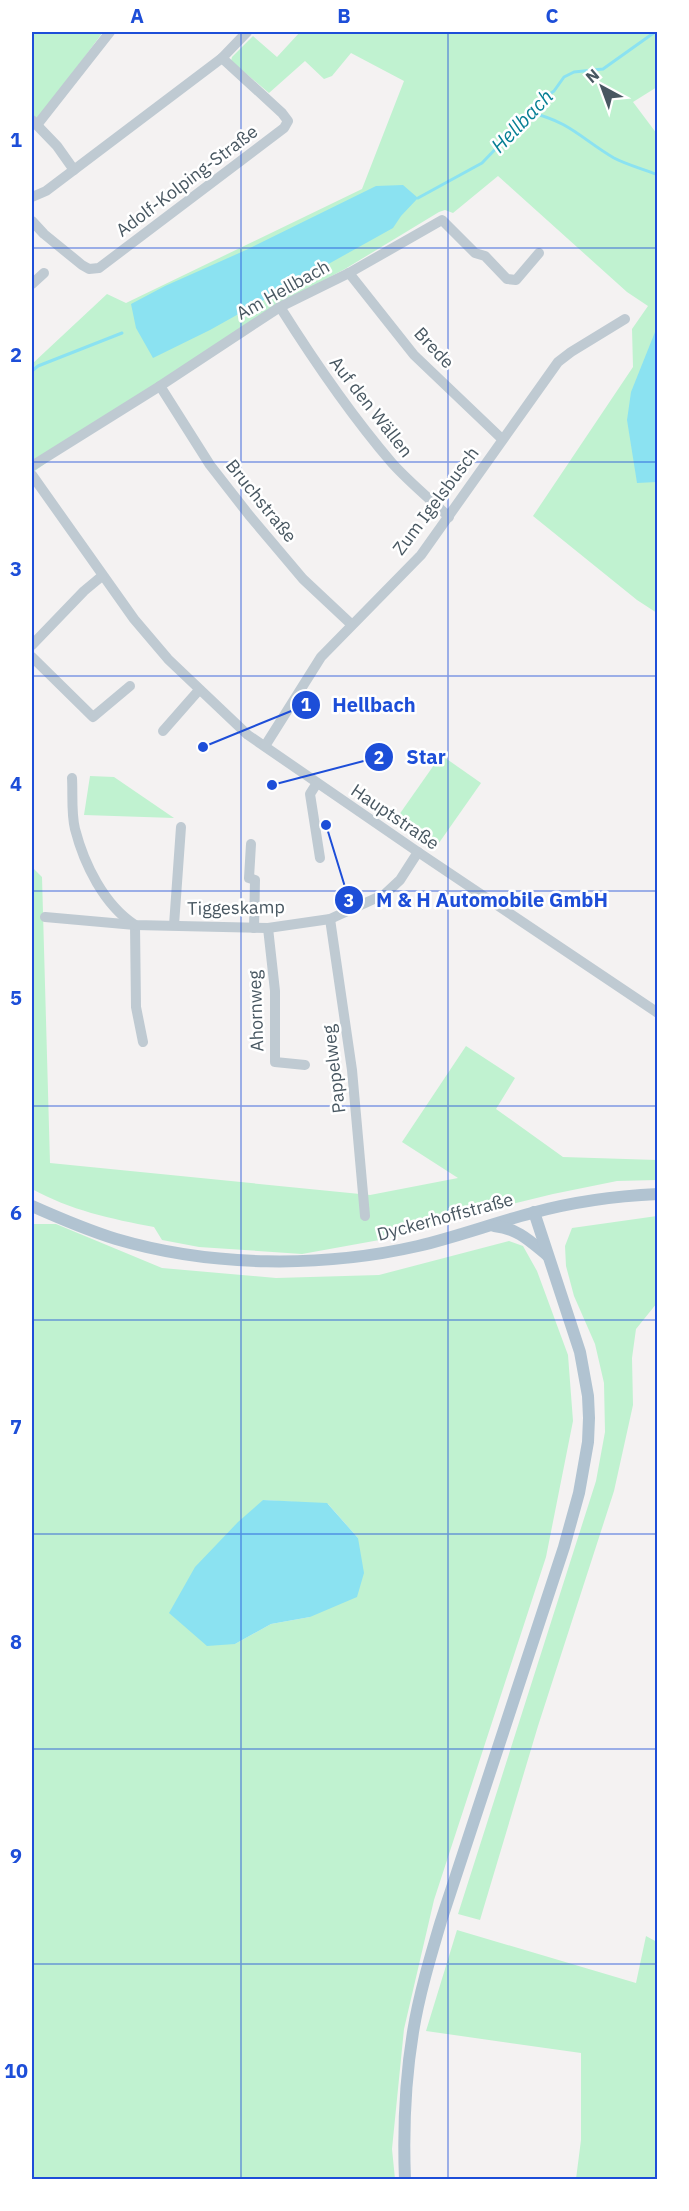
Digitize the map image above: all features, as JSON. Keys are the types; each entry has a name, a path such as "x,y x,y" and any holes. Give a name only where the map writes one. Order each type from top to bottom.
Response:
{"main road":[{"name":"Dyckerhoffstraße","path":"32,1206 65,1221 118,1239 172,1251 232,1259 298,1261 374,1254 420,1245 534,1212 582,1202 657,1194"},
{"path":"405,2180 406,2083 413,2032 425,1977 564,1547 584,1466 589,1418 585,1373 534,1212"},
{"path":"488,1225 513,1229 547,1255"}],"street":[{"path":"74,170 57,146 34,123 110,32"},
{"path":"32,197 46,191 222,58 247,32"},
{"name":"Adolf-Kolping-Straße","path":"32,220 44,234 82,265 89,269 99,268 284,128 288,121 282,112 222,58"},
{"name":"Am Hellbach","path":"32,466 280,307 349,273 442,220 475,253 485,256 507,279 516,280 539,253"},
{"path":"32,284 44,273"},
{"name":"Brede","path":"349,273 414,355 502,440"},
{"name":"Auf den Wällen","path":"280,307 324,377 350,412 394,465 449,517"},
{"name":"Zum Igelsbusch","path":"264,746 321,657 421,555 558,362 625,318"},
{"name":"Bruchstraße","path":"160,386 210,465 249,515 303,579 351,624"},
{"name":"Hauptstraße","path":"32,475 102,576 141,627 168,659 248,735 657,1013"},
{"path":"32,645 84,591 102,576"},
{"path":"32,657 93,717 130,686"},
{"path":"163,731 199,690"},
{"path":"72,778 75,828 93,876 109,902 135,925 136,998 143,1042"},
{"path":"317,783 310,794 320,858"},
{"path":"174,926 181,827"},
{"path":"251,844 249,878 255,880 254,928"},
{"name":"Tiggeskamp","path":"45,917 135,925 254,928 330,919 385,894 400,880 418,852"},
{"name":"Pappelweg","path":"330,919 352,1070 365,1216"},
{"name":"Ahornweg","path":"268,928 274,991 274,1062 305,1065"}],"green space":[{"path":"32,32 103,32 38,120 32,116"},
{"path":"300,32 657,32 657,87 633,102 657,134 657,613 637,600 533,516 633,367 632,329 648,306 627,292 498,176 453,213 445,210 439,212 345,269 277,305 166,377 32,473 32,364 107,294 126,303 362,189 404,81 351,53 332,76 324,79 305,61 269,93 231,61 232,57 253,36 277,57"},
{"path":"441,755 481,783 434,850 394,822"},
{"path":"90,776 114,777 174,818 84,815"},
{"path":"32,867 42,877 50,1163 370,1195 458,1178 402,1142 466,1046 515,1078 496,1109 563,1157 657,1160 657,1180 617,1181 553,1194 471,1214 396,1237 302,1254 199,1247 162,1240 154,1227 91,1213 61,1203 32,1189"},
{"path":"657,1216 657,1303 636,1329 632,1358 633,1405 614,1491 538,1726 480,1920 458,1914 596,1481 605,1432 604,1383 595,1344 574,1296 566,1266 565,1246 572,1228"},
{"path":"32,1224 56,1224 162,1268 276,1278 379,1275 509,1241 523,1246 537,1271 568,1355 573,1421 546,1557 434,1900 404,2029 392,2149 395,2179 32,2180","holes":["263,1500 328,1504 358,1538 310,1617 271,1624 235,1644"]},
{"path":"457,1930 636,1983 646,1936 657,1942 657,2179 576,2179 581,2140 581,2053 426,2031"}],"water":[{"path":"403,185 418,198 393,228 210,330 153,358 136,328 131,304 376,186"},
{"path":"657,327 657,482 637,483 627,420 631,392"},
{"path":"263,1500 327,1503 358,1538 364,1573 357,1597 310,1617 271,1624 235,1644 207,1646 169,1613 195,1567 238,1522"}],"waterway":[{"name":"Hellbach","path":"418,198 482,163 530,113 534,105 554,91 564,77 574,72 603,69 655,32"},
{"path":"531,113 556,121 619,160 658,175"},
{"name":"Hellbach","path":"32,371 38,366 122,333"}],"place":[{"name":"Hellbach","path":"203,747"},
{"name":"Star","path":"272,785"},
{"name":"M & H Automobile GmbH","path":"326,825"}]}
